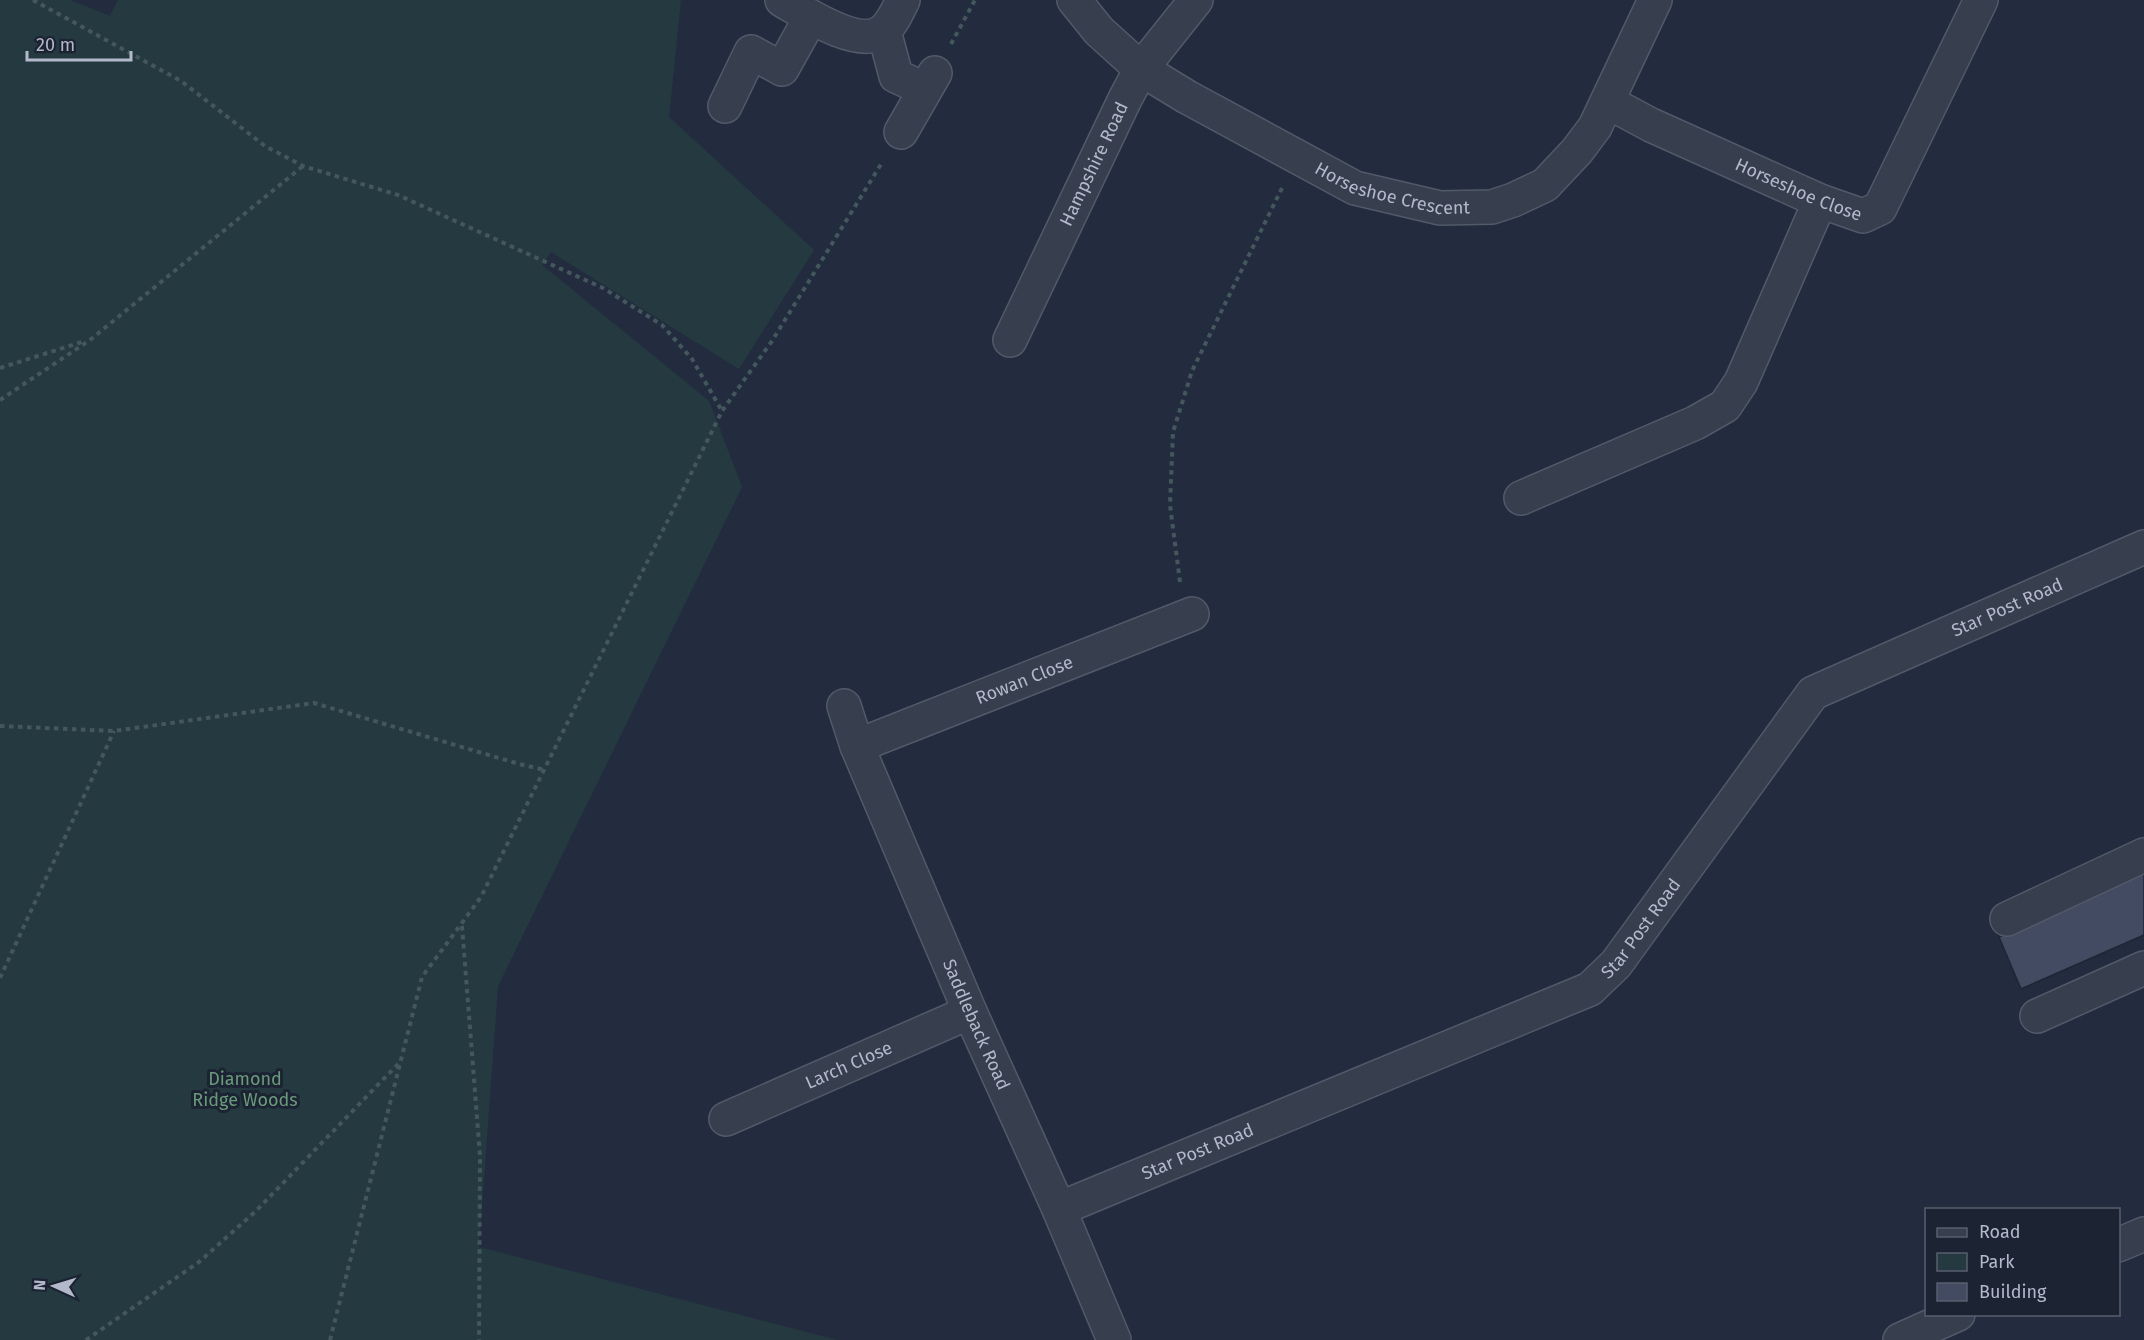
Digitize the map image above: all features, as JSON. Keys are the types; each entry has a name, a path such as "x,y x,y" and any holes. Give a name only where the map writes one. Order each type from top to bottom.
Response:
{"street":[{"path":"725,106 751,52 782,69 796,8 855,36 874,36 884,31 903,0"},
{"name":"Horseshoe Crescent","path":"1074,0 1099,31 1141,69 1187,97 1355,188 1440,208 1492,207 1545,185 1589,135 1608,102 1655,0"},
{"name":"Hampshire Road","path":"1010,340 1141,69 1196,0"},
{"name":"Horseshoe Close","path":"1608,102 1651,125 1820,201 1863,216 1880,208 1981,0"},
{"path":"884,31 896,76 929,81 901,132"},
{"path":"1521,498 1695,423 1725,406 1741,382 1820,201"},
{"name":"Star Post Road","path":"1059,1209 1590,989 1616,964 1813,693 2144,547"},
{"name":"Rowan Close","path":"857,746 1192,614"},
{"name":"Saddleback Road","path":"844,706 857,746 970,1012 1059,1209 1114,1340"},
{"path":"2007,919 2144,855"},
{"path":"2037,1016 2144,968"},
{"name":"Larch Close","path":"726,1119 970,1012"},
{"path":"2120,1244 2144,1234"},
{"path":"1900,1340 1954,1316"}],"path":[{"path":"33,0 181,81 265,146 303,166 398,195 603,288 662,325 692,358 722,411"},
{"path":"929,81 975,0"},
{"path":"330,1340 422,977 462,926 481,897 722,411 772,341 901,132"},
{"path":"1192,614 1180,585 1170,506 1173,432 1192,371 1296,157"},
{"path":"0,400 90,340 303,166"},
{"path":"0,368 90,340"},
{"path":"0,726 114,731 314,703 544,770"},
{"path":"0,978 114,731"},
{"path":"462,926 480,1156 479,1340"},
{"path":"86,1340 199,1262 256,1211 400,1062"}],"green space":[{"name":"Diamond Ridge Woods","path":"0,0 70,0 110,16 118,0 681,0 669,117 814,250 739,369 551,252 542,265 709,401 742,487 498,986 479,1247 837,1340 0,1340"}],"building":[{"path":"2144,873 2144,935 2021,989 1999,937"}]}
